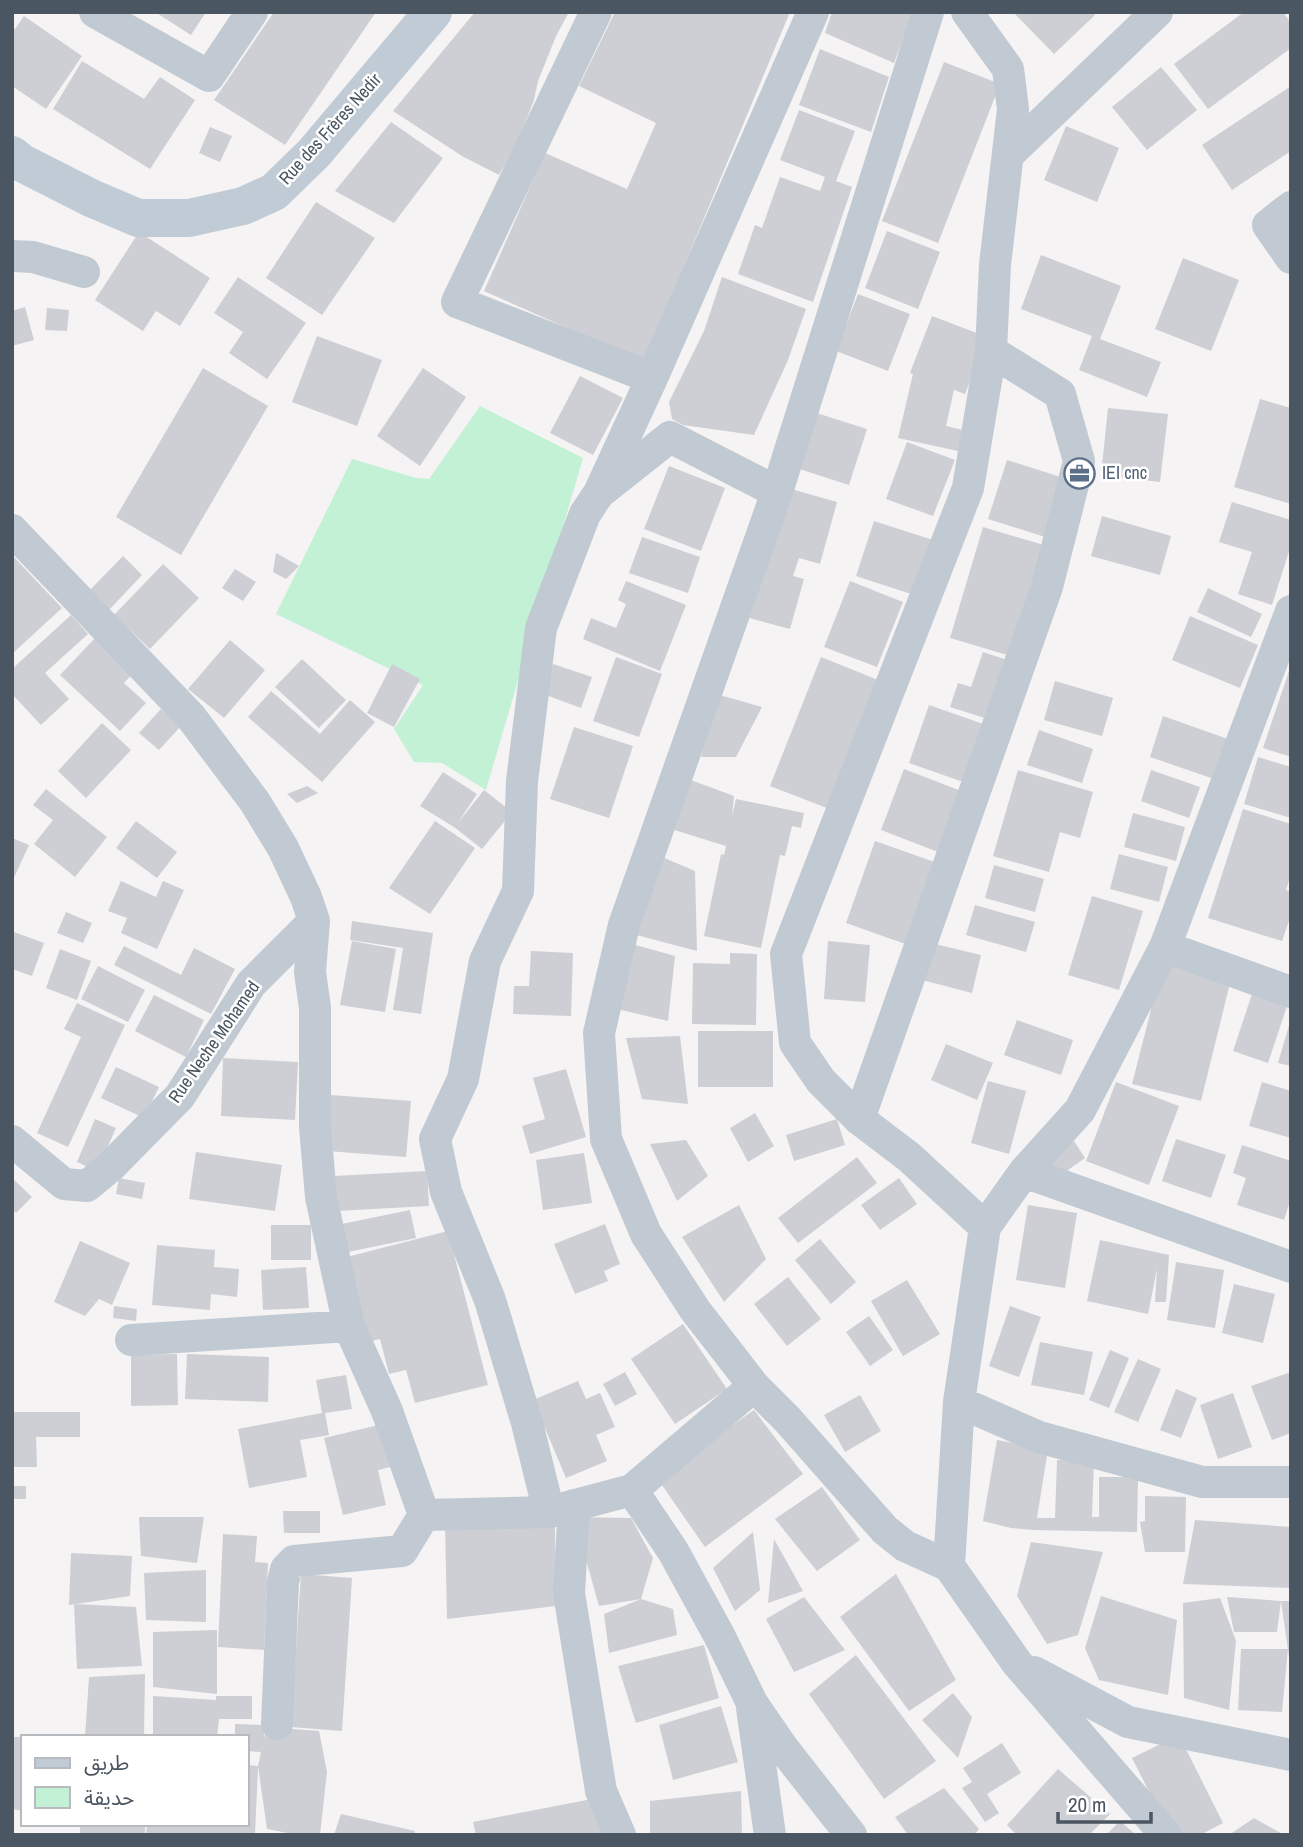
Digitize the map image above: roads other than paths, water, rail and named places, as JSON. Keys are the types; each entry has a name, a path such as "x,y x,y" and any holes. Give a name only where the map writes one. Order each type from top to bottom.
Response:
{"main road":[{"name":"Rue des Frères Nedir","path":"12,155 22,163 91,198 138,218 189,218 243,206 274,191 314,153 433,12"}],"street":[{"path":"95,12 209,76 252,12"},
{"path":"596,12 457,302 652,378"},
{"path":"620,1835 601,1791 569,1592 562,1508 527,1423 491,1300 446,1192 435,1139 463,1079 485,961 518,891 522,781 541,628 585,514 600,493 813,12"},
{"path":"928,12 777,492 624,925 599,1033 606,1139 646,1234 695,1310 754,1386 788,1419 885,1530 905,1546 949,1566 1017,1664 1166,1835"},
{"path":"967,12 1008,69 1013,109 995,265 991,351 968,488 786,954 795,1043 821,1081 859,1119 909,1157 985,1227"},
{"path":"1008,155 1157,12"},
{"path":"1291,208 1268,225 1291,258"},
{"path":"12,256 33,257 84,272"},
{"path":"859,1119 1047,587 1079,461 1060,394 991,351"},
{"path":"600,493 670,437 777,492"},
{"path":"12,530 191,717 255,803 283,849 306,897 314,921 310,972 315,1008 315,1127 321,1197 349,1326 387,1411 424,1515"},
{"path":"949,1566 959,1402 985,1227 1024,1172 1080,1110 1165,947 1291,611"},
{"name":"Rue Neche Mohamed","path":"12,1141 64,1184 87,1186 110,1167 180,1096 251,984 314,921"},
{"path":"1165,947 1291,992"},
{"path":"1024,1172 1291,1267"},
{"path":"131,1340 349,1326"},
{"path":"424,1515 562,1508 632,1490 754,1386"},
{"path":"959,1402 1039,1437 1202,1482 1291,1482"},
{"path":"632,1490 673,1551 752,1703 783,1748 851,1835"},
{"path":"277,1724 286,1569 294,1561 402,1551 424,1515"},
{"path":"1017,1664 1128,1722 1291,1755"},
{"path":"752,1703 770,1835"}],"place":[{"name":"IEI cnc","path":"1079,473"}]}
